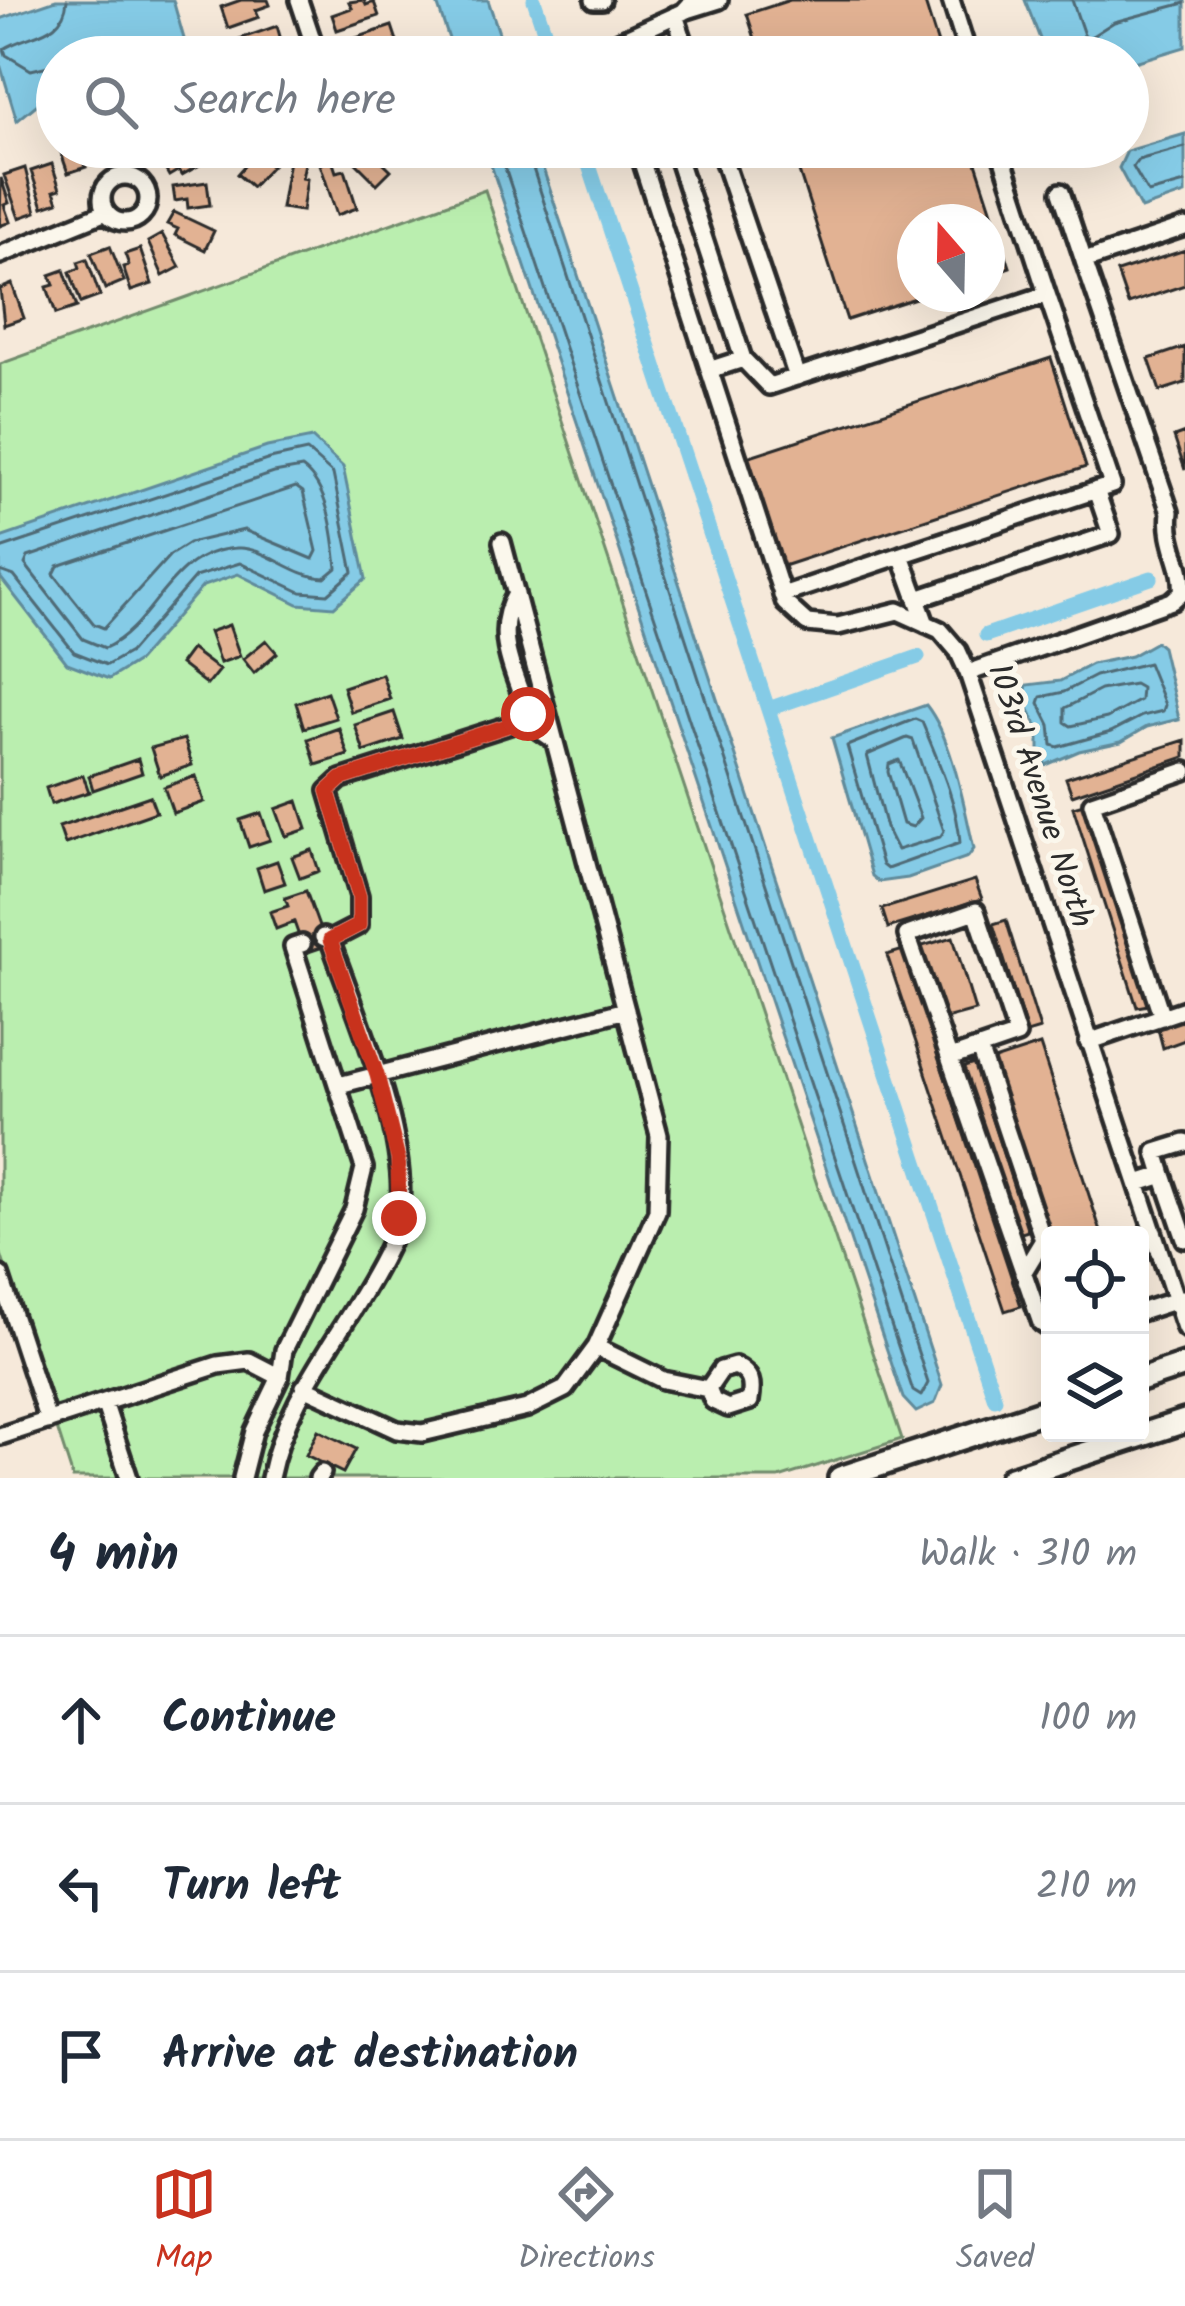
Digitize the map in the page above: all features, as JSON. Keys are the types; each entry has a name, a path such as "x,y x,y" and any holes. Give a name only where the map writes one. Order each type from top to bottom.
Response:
{"highway":[{"path":"1149,1377 1185,1365"},
{"path":"840,1478 1041,1412"},
{"path":"1011,1478 1185,1421"}],"street":[{"path":"299,0 311,36"},
{"path":"629,36 684,9 719,0"},
{"path":"951,0 962,36"},
{"path":"644,168 785,603 807,623 838,626 898,611 926,624"},
{"path":"681,168 743,359 769,386 1047,294"},
{"path":"726,168 796,376"},
{"path":"782,595 1112,485 1006,168"},
{"path":"968,673 1172,601 1182,592 1184,581 1168,534 1178,509 1061,192"},
{"path":"0,255 106,212"},
{"path":"1084,261 1185,227"},
{"path":"709,370 743,359"},
{"path":"917,599 1111,534 1096,490"},
{"path":"304,1387 397,1430 422,1433 526,1408 565,1389 596,1347 657,1211 659,1135 502,542"},
{"path":"901,555 926,624"},
{"path":"516,595 505,612 502,631 528,714 535,727 554,740"},
{"name":"103rd Avenue North","path":"926,624 940,630 958,651 968,673 1088,1042 1180,1299 1185,1328"},
{"path":"270,1478 277,1445 304,1387 359,1300 399,1218 398,1159 377,1075 326,939 359,925 359,896 328,791 341,779 516,723 528,714"},
{"path":"1162,1016 1092,803 1185,772"},
{"path":"950,1058 1017,1035 976,911 907,935 1041,1323"},
{"path":"242,1478 254,1431 280,1377 284,1350 354,1209 364,1168 293,946 302,944"},
{"path":"1088,1042 1185,1009"},
{"path":"338,1085 626,1010"},
{"path":"979,1048 1042,1240 1023,1273"},
{"path":"1183,1229 1156,1152 1185,1143"},
{"path":"1138,1183 1163,1175"},
{"path":"0,1275 48,1421"},
{"path":"1149,1309 1180,1299"},
{"path":"596,1347 663,1380 708,1389"},
{"path":"0,1436 218,1365 249,1361 280,1377"},
{"path":"104,1402 130,1478"}],"green space":[{"path":"485,190 902,1439 779,1478 73,1478 0,1251 0,364"}],"water":[{"path":"56,0 173,0 183,36 36,36 36,105 17,121 0,64 0,19"},
{"path":"436,0 488,0 500,36 448,36"},
{"path":"1025,0 1185,0 1185,47 1149,58 1149,36 1039,36"},
{"path":"1185,134 1185,194 1141,209 1119,168 1149,168 1149,145"},
{"path":"492,168 543,168 942,1385 935,1403 916,1412 903,1398"},
{"path":"312,438 343,467 366,579 334,607 298,604 238,574 203,586 138,661 109,679 67,663 0,577 0,538 267,447"},
{"path":"1156,642 1162,647 1179,719 1046,765 1039,751 1039,730 1024,700 1027,685 1060,681 1092,664 1131,656"},
{"path":"926,705 950,754 974,849 968,857 908,878 879,882 872,876 832,738"}],"building":[{"path":"241,0 268,0 270,5 256,10 259,17 228,28 221,7"},
{"path":"364,0 366,5 374,2 379,16 337,30 332,15 352,8 349,2"},
{"path":"790,0 924,0 935,36 754,36 747,14"},
{"path":"277,26 280,36 248,36"},
{"path":"392,26 395,36 362,36"},
{"path":"25,168 36,212 19,218 4,175"},
{"path":"53,168 60,189 54,191 58,202 43,207 31,171"},
{"path":"164,168 194,168 182,175 179,170 169,176"},
{"path":"242,168 269,168 252,187 237,174"},
{"path":"288,168 304,168 302,211 281,208"},
{"path":"321,168 345,170 357,208 337,215"},
{"path":"361,168 391,170 377,184"},
{"path":"798,168 978,168 990,204 897,204 897,304 847,320"},
{"path":"1,178 10,222 0,226"},
{"path":"207,182 210,205 188,208 187,199 175,201 173,187"},
{"path":"174,212 214,231 205,250 175,235 178,229 167,224"},
{"path":"162,234 180,267 163,276 148,242"},
{"path":"110,246 124,281 105,289 91,253"},
{"path":"140,249 152,284 131,291 123,267 129,265 125,254"},
{"path":"1185,250 1185,285 1128,304 1117,272"},
{"path":"87,259 100,296 81,303 70,272"},
{"path":"64,270 77,307 56,314 47,287 54,285 50,275"},
{"path":"12,284 24,318 4,325 0,289"},
{"path":"1185,347 1185,383 1160,391 1149,359"},
{"path":"1051,358 1086,467 783,566 747,457"},
{"path":"1185,433 1185,470 1174,437"},
{"path":"229,625 240,656 220,663 209,632"},
{"path":"266,640 277,653 254,673 243,659"},
{"path":"191,649 219,670 207,685 180,664"},
{"path":"382,674 390,699 351,712 343,687"},
{"path":"327,692 336,718 304,728 296,703"},
{"path":"394,712 403,739 364,752 355,725"},
{"path":"339,728 348,755 316,765 308,739"},
{"path":"184,739 192,765 160,776 151,748"},
{"path":"1185,740 1185,757 1072,795 1066,778"},
{"path":"138,759 142,773 93,790 89,776"},
{"path":"83,775 89,792 51,804 46,788"},
{"path":"196,776 204,802 173,813 164,787"},
{"path":"150,796 156,812 65,844 59,827"},
{"path":"298,801 307,829 286,836 276,809"},
{"path":"1083,804 1148,1005 1137,1007 1073,807"},
{"path":"261,813 270,840 249,847 240,820"},
{"path":"312,850 319,871 300,878 292,857"},
{"path":"277,861 285,883 264,890 257,868"},
{"path":"975,880 982,899 888,928 882,909"},
{"path":"306,891 326,946 305,953 294,922 276,929 270,912 288,906 285,898"},
{"path":"1006,920 1040,1029 1027,1033 993,924"},
{"path":"953,937 975,1011 942,1020 919,947"},
{"path":"903,950 1021,1306 1005,1311 887,955"},
{"path":"1185,1016 1185,1040 1163,1048 1157,1025"},
{"path":"1040,1045 1099,1226 1044,1226 991,1061"},
{"path":"974,1064 1028,1231 1015,1235 961,1068"},
{"path":"318,1430 356,1449 343,1473 306,1455"}],"waterway":[{"path":"534,0 546,36"},
{"path":"590,168 995,1399"},
{"path":"986,635 1151,578"},
{"path":"768,709 918,657"}],"route":[{"path":"399,1218 398,1159 377,1075 330,940 359,925 359,896 328,791 341,779 516,723 528,714"}]}
